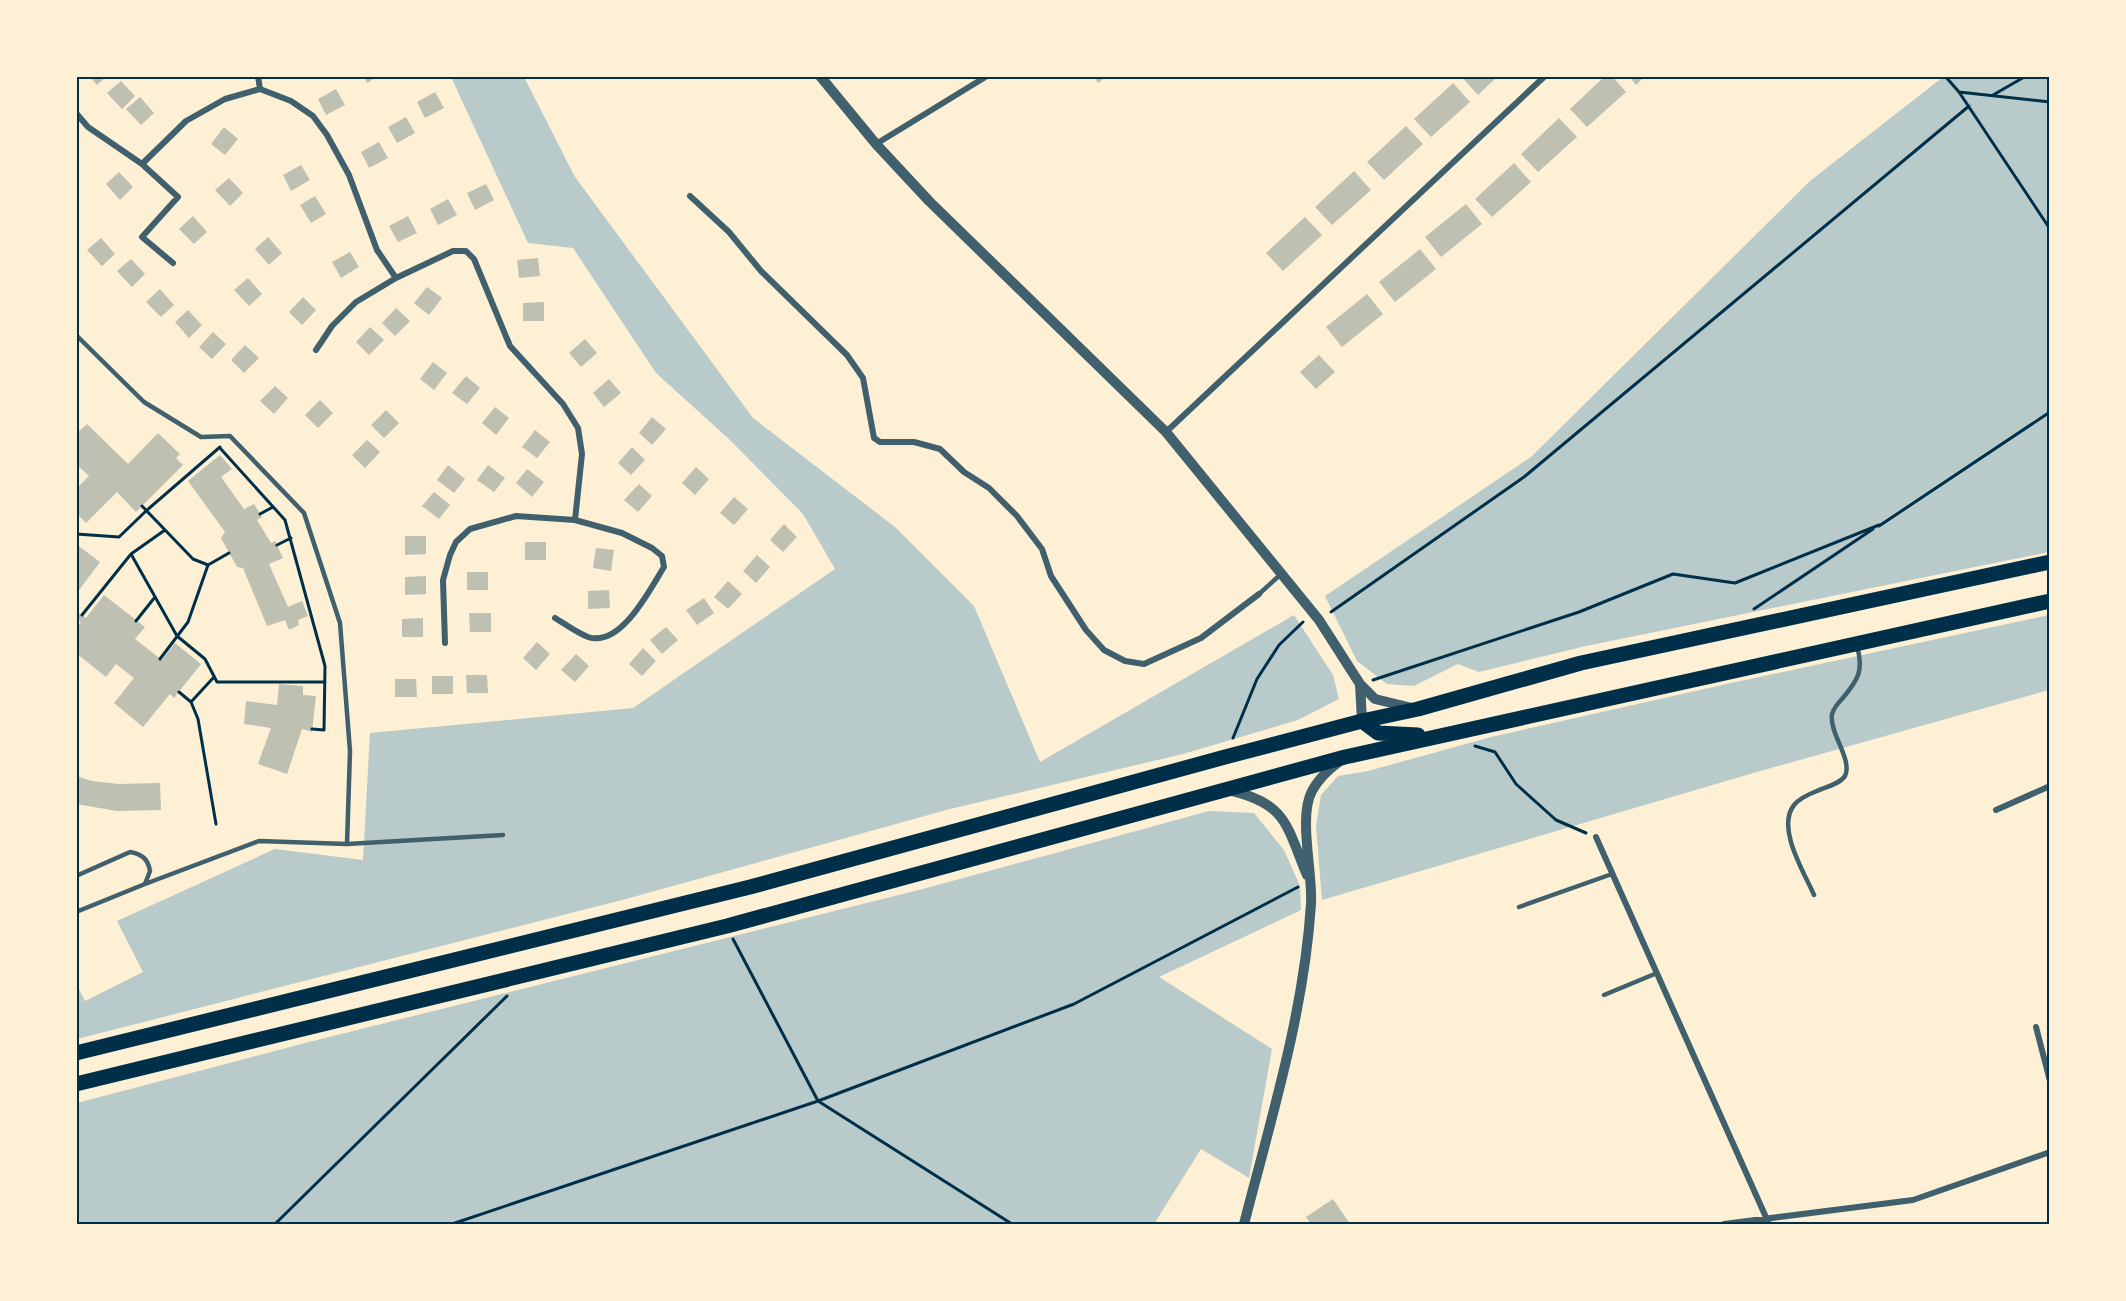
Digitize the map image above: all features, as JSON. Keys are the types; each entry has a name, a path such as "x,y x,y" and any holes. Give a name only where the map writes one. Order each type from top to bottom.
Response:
{"highway":[{"path":"76,1053 750,887 1225,757 1362,721 1419,710 1581,663 2049,562"},
{"path":"76,1084 727,926 1345,757 2049,601"},
{"path":"1362,721 1378,733 1440,736"}],"street":[{"path":"258,76 260,89"},
{"path":"820,76 876,144 929,201 1166,432 1316,616 1360,684 1374,699 1419,710"},
{"path":"876,144 987,76"},
{"path":"1166,432 1545,76"},
{"path":"141,164 186,121 225,99 260,89 291,101 313,116 327,135 348,175 376,250 396,278"},
{"path":"76,113 88,127 141,164 178,197 142,237 173,263"},
{"path":"690,196 729,232 761,271 847,355 863,378 874,438 880,442 914,442 940,449 964,472 989,488 1017,516 1042,549 1051,576 1086,630 1104,650 1125,661 1144,664 1201,638 1259,594"},
{"path":"316,350 332,326 356,303 396,278 453,251 466,251 474,260 510,346 563,404 578,428 582,454 575,520"},
{"path":"445,643 443,580 456,542 470,530 516,516 575,520 622,533 652,548 662,556 664,567 634,615 611,635 598,638 588,637 555,618"},
{"path":"1360,684 1362,721"},
{"path":"1244,1224 1296,1020 1311,903 1306,821 1308,800 1319,780 1345,757"},
{"path":"1996,810 2049,786"},
{"path":"1225,790 1258,799 1278,812 1311,884"},
{"path":"1596,837 1768,1222"},
{"path":"2036,1027 2049,1081"},
{"path":"1724,1224 1768,1222 1913,1200 2049,1152"}],"lane":[{"path":"76,335 144,402 201,437 230,436 304,513 340,623 350,751 347,844"},
{"path":"1259,594 1282,573"},
{"path":"1814,895 1791,842 1787,830 1788,817 1794,805 1803,798 1839,782 1845,776 1846,766 1833,729 1833,712 1856,682 1860,658 1856,643"},
{"path":"76,912 259,841 347,844 502,836"},
{"path":"76,876 130,852 138,853 148,863 150,871 145,884"},
{"path":"1519,907 1612,874"},
{"path":"1604,995 1657,973"}],"path":[{"path":"1944,76 1969,106 2049,229"},
{"path":"1992,96 2026,76"},
{"path":"1959,92 2049,102"},
{"path":"1225,757 1257,679 1279,645 1316,616 1524,477 1969,106"},
{"path":"1745,615 2049,412"},
{"path":"201,437 220,448 285,520 325,666 324,730 312,729"},
{"path":"76,534 119,537 220,448"},
{"path":"142,506 193,559 208,565"},
{"path":"260,514 273,507"},
{"path":"1360,684 1579,612 1673,574 1735,584 1879,525"},
{"path":"82,615 131,554 165,530"},
{"path":"277,545 291,538"},
{"path":"160,658 188,621 208,565 229,553"},
{"path":"131,554 177,636 205,659 217,682 325,682"},
{"path":"136,621 155,597"},
{"path":"191,702 214,677"},
{"path":"179,692 191,702 198,719 216,824"},
{"path":"1473,746 1495,752 1516,784 1556,820 1596,837"},
{"path":"452,1224 818,1101 1074,1005 1300,886 1311,884"},
{"path":"727,926 818,1101 1012,1224"},
{"path":"276,1224 510,993"}],"shaded area":[{"path":"451,77 524,77 575,177 753,418 895,527 974,606 1040,762 1294,615 1333,675 1339,699 1298,720 1183,754 950,809 626,899 77,1039 76,983 85,1001 143,972 117,921 275,849 363,860 370,733 633,708 835,569 803,514 731,441 656,373 573,248 528,243"},
{"path":"1943,77 2049,77 2049,552 1586,646 1479,672 1458,664 1414,686 1387,684 1357,661 1325,596 1531,457 1810,181"},
{"path":"2049,615 2049,690 1750,774 1322,900 1316,826 1321,795 1338,776 1368,771 1491,737"},
{"path":"1209,811 1254,813 1284,850 1300,886 1301,910 1159,977 1272,1049 1249,1178 1201,1149 1154,1224 77,1224 77,1103 309,1042 923,889"}],"building":[{"path":"89,76 107,76 97,85"},
{"path":"363,76 378,76 367,83"},
{"path":"1093,76 1107,76 1098,83"},
{"path":"1461,76 1498,76 1478,95"},
{"path":"1605,76 1612,76 1626,92 1587,127 1570,109"},
{"path":"1629,76 1645,76 1636,85"},
{"path":"121,81 135,96 122,109 107,93"},
{"path":"1453,83 1470,102 1431,137 1414,119"},
{"path":"336,89 345,105 326,115 318,99"},
{"path":"435,92 444,108 425,118 417,102"},
{"path":"140,97 154,113 141,125 126,109"},
{"path":"406,117 415,133 397,143 388,127"},
{"path":"1559,118 1577,137 1538,172 1521,154"},
{"path":"1406,126 1423,144 1384,180 1367,162"},
{"path":"224,127 238,139 225,155 211,144"},
{"path":"379,142 388,158 369,168 361,152"},
{"path":"1514,163 1531,182 1492,217 1475,199"},
{"path":"301,165 310,180 291,191 283,175"},
{"path":"1354,171 1371,190 1332,225 1315,207"},
{"path":"119,172 133,187 120,200 106,184"},
{"path":"229,178 243,193 230,206 215,190"},
{"path":"486,184 494,200 475,210 467,193"},
{"path":"315,196 326,214 311,223 300,205"},
{"path":"448,199 457,215 438,225 430,209"},
{"path":"1466,204 1482,224 1441,257 1425,237"},
{"path":"193,216 207,232 194,244 179,229"},
{"path":"408,216 417,233 398,242 389,226"},
{"path":"1305,217 1322,235 1283,271 1266,253"},
{"path":"268,237 282,253 269,265 255,249"},
{"path":"101,238 115,254 102,266 87,250"},
{"path":"1420,249 1436,269 1395,302 1379,282"},
{"path":"350,252 359,267 341,278 332,262"},
{"path":"538,258 540,276 519,278 517,260"},
{"path":"131,259 145,274 132,287 117,271"},
{"path":"248,278 262,294 249,306 234,290"},
{"path":"427,287 442,298 429,315 414,303"},
{"path":"160,289 174,305 161,317 146,302"},
{"path":"1367,294 1383,314 1342,347 1326,327"},
{"path":"303,297 316,310 302,325 289,312"},
{"path":"544,302 544,321 523,321 523,303"},
{"path":"396,308 410,321 395,336 382,323"},
{"path":"188,310 202,325 189,338 175,322"},
{"path":"370,327 384,340 369,355 356,342"},
{"path":"213,332 226,344 212,359 199,347"},
{"path":"585,339 597,353 581,367 569,353"},
{"path":"245,345 259,358 244,373 231,360"},
{"path":"1319,355 1335,372 1316,389 1300,372"},
{"path":"433,362 447,373 434,390 420,379"},
{"path":"466,376 480,388 467,404 452,393"},
{"path":"609,379 621,393 604,407 593,393"},
{"path":"275,386 288,398 274,414 260,401"},
{"path":"320,400 333,413 318,428 305,415"},
{"path":"495,407 509,418 496,435 482,423"},
{"path":"386,410 399,423 384,438 371,425"},
{"path":"652,417 666,429 652,445 639,433"},
{"path":"87,424 128,464 158,433 180,454 176,458 183,465 136,512 117,492 86,523 76,513 76,489 89,476 76,464 76,434"},
{"path":"535,430 550,442 537,458 522,447"},
{"path":"367,440 380,452 365,468 352,455"},
{"path":"632,447 645,460 631,475 618,463"},
{"path":"220,455 232,469 221,477 244,509 254,504 262,517 257,520 271,543 275,541 283,558 269,564 288,607 302,601 308,616 298,620 299,625 289,630 285,620 267,626 243,568 237,567 221,538 225,532 188,481"},
{"path":"448,465 465,479 454,493 437,480"},
{"path":"488,465 505,478 494,492 477,480"},
{"path":"696,467 709,479 695,495 682,483"},
{"path":"527,469 544,482 532,497 516,483"},
{"path":"639,484 652,496 638,512 624,500"},
{"path":"434,492 450,505 439,519 422,506"},
{"path":"734,497 748,509 734,525 720,513"},
{"path":"784,524 797,537 783,552 770,540"},
{"path":"405,536 426,536 426,554 405,555"},
{"path":"525,542 546,542 546,560 525,560"},
{"path":"76,544 100,562 76,594"},
{"path":"596,548 614,550 611,571 593,568"},
{"path":"757,555 770,567 756,583 743,571"},
{"path":"467,572 488,572 488,590 467,590"},
{"path":"426,576 426,594 405,595 405,577"},
{"path":"728,581 742,594 728,609 714,597"},
{"path":"609,590 610,608 588,609 588,591"},
{"path":"104,595 145,627 135,639 162,660 175,643 201,664 174,698 170,694 143,727 114,703 134,678 116,664 106,677 76,653 76,628 81,622 76,618 76,611 86,618"},
{"path":"704,598 714,613 697,625 686,610"},
{"path":"469,613 491,613 491,632 470,632"},
{"path":"423,618 423,637 402,637 402,619"},
{"path":"666,627 678,640 662,654 650,640"},
{"path":"537,642 550,654 536,670 523,658"},
{"path":"643,648 656,661 642,676 629,664"},
{"path":"576,654 589,666 575,682 561,670"},
{"path":"466,675 487,675 488,693 467,693"},
{"path":"432,676 453,676 453,694 432,694"},
{"path":"395,679 416,679 417,697 395,697"},
{"path":"279,684 303,686 303,695 316,696 312,732 302,729 287,774 258,764 271,728 244,724 246,701 277,705"},
{"path":"76,776 92,781 119,784 160,783 161,810 117,811 76,804"},
{"path":"1333,1199 1350,1224 1311,1224 1306,1217"}]}
